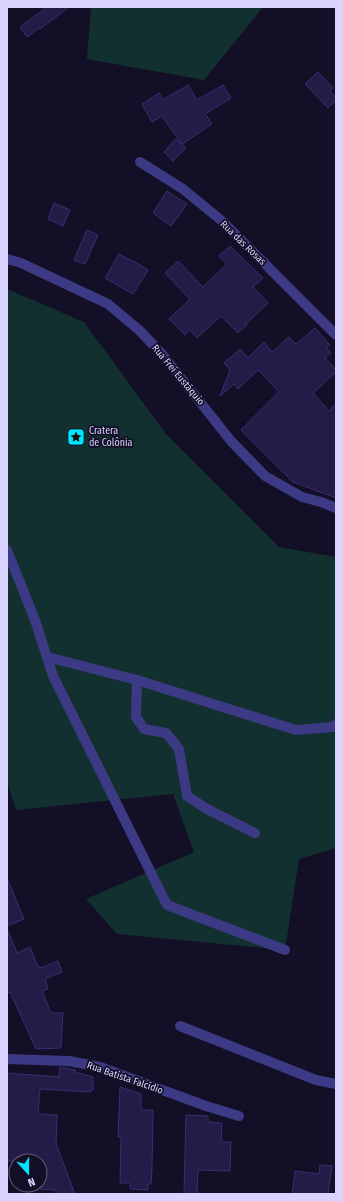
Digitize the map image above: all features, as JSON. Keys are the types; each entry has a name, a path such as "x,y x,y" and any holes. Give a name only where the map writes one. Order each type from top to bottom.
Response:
{"street":[{"name":"Rua das Rosas","path":"140,162 183,189 222,221 336,335"},
{"name":"Rua Frei Eustáquio","path":"7,259 21,263 108,304 139,330 162,354 231,441 265,476 302,497 336,508"},
{"path":"7,550 34,620 53,676 167,905 285,950"},
{"path":"47,657 137,680 296,730 333,727 336,724"},
{"path":"137,680 136,717 144,729 166,733 179,750 187,796 207,809 255,833"},
{"path":"180,1026 316,1080 336,1084"},
{"name":"Rua Batista Falcídio","path":"8,1057 69,1061 100,1067 206,1106 239,1116"}],"green space":[{"path":"91,7 263,7 204,80 87,59"},
{"path":"7,289 84,322 166,434 279,547 336,557 336,848 299,859 285,950 117,934 86,899 194,852 173,794 16,810 7,781"}],"building":[{"path":"47,7 69,7 27,37 20,27"},
{"path":"318,72 333,88 330,91 336,98 336,100 328,108 305,84"},
{"path":"188,85 197,100 223,85 231,98 205,114 212,124 182,144 162,116 152,122 142,104 159,93 163,100"},
{"path":"176,139 186,148 173,161 164,152"},
{"path":"167,191 187,204 171,226 153,213"},
{"path":"54,203 70,210 63,226 48,219"},
{"path":"87,230 98,235 85,264 74,260"},
{"path":"230,246 263,278 253,287 268,303 238,333 221,316 197,338 190,330 185,335 169,319 190,299 165,273 178,261 203,287 227,264 219,256"},
{"path":"119,254 148,270 133,294 105,278"},
{"path":"315,328 330,345 327,348 331,353 325,358 336,370 336,372 313,393 329,411 336,404 336,498 293,482 241,430 279,392 258,370 238,389 234,384 220,396 230,370 224,363 240,349 248,358 264,342 272,352 289,337 296,344"},
{"path":"7,878 24,919 7,926"},
{"path":"7,931 17,953 30,947 38,967 40,966 41,968 58,961 62,972 45,979 48,989 42,991 51,1013 63,1013 61,1048 36,1049 10,992 7,993"},
{"path":"60,1067 75,1070 75,1072 93,1077 93,1090 91,1090 91,1092 40,1089 38,1114 57,1115 56,1144 75,1194 56,1194 56,1190 48,1190 48,1153 8,1153 7,1161 7,1073 59,1077"},
{"path":"120,1087 141,1094 141,1110 153,1110 152,1169 151,1184 148,1184 148,1190 130,1189 130,1183 120,1183 121,1137 118,1137"},
{"path":"186,1115 208,1116 208,1122 222,1123 221,1142 231,1142 230,1171 198,1170 197,1194 184,1194"},
{"path":"320,1165 332,1166 328,1194 292,1194 295,1171 319,1174"}],"place":[{"name":"Cratera de Colônia","path":"76,437"}]}
